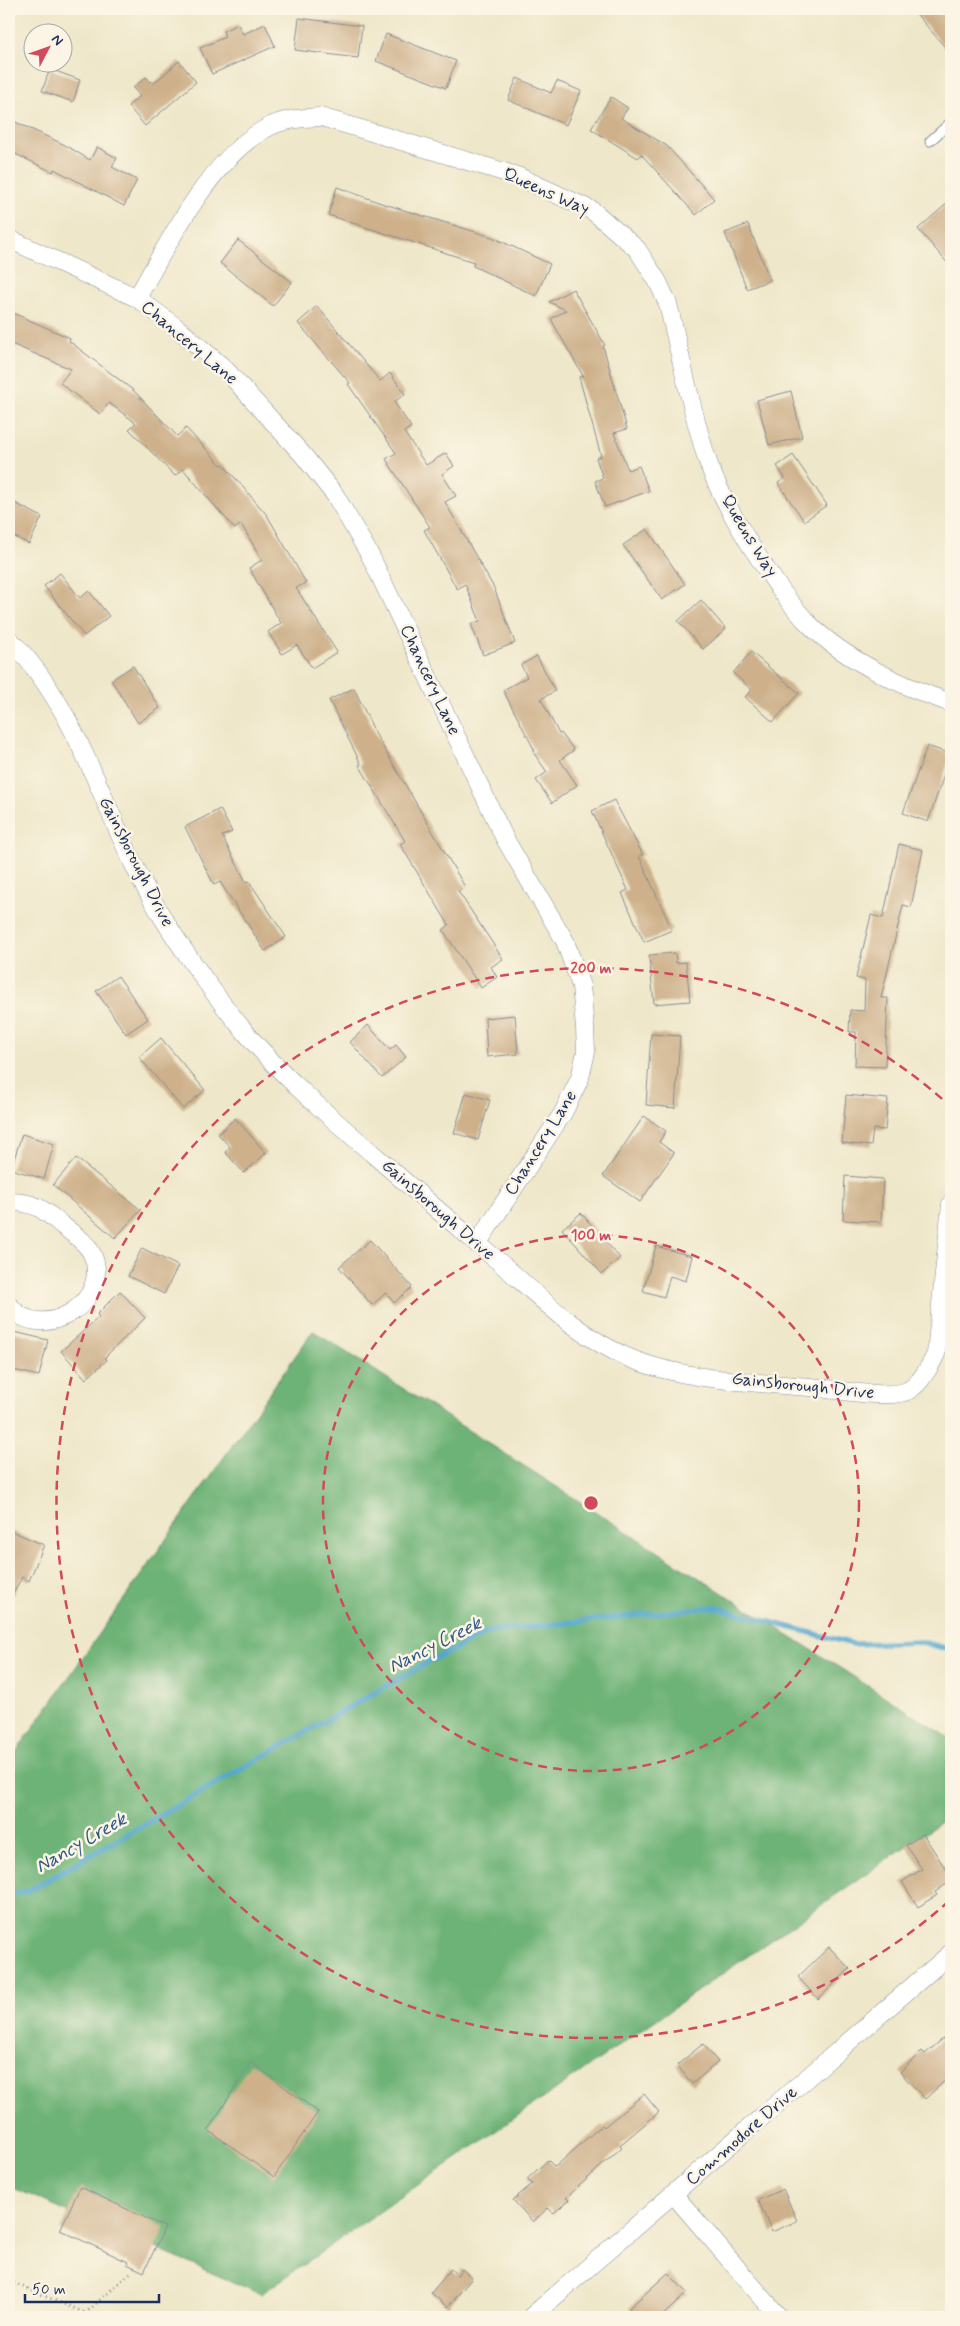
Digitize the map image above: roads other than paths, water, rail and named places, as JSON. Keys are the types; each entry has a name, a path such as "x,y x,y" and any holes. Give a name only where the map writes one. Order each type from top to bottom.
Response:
{"street":[{"name":"Queens Way","path":"137,298 177,229 212,178 242,144 266,128 290,120 321,116 517,176 593,211 637,249 658,282 668,304 708,463 737,523 770,575 810,625 843,652 896,680 951,703"},
{"name":"Chancery Lane","path":"9,239 137,298 176,327 224,368 303,455 335,495 374,563 505,839 566,941 580,986 586,1028 586,1052 580,1078 563,1113 477,1244"},
{"name":"Gainsborough Drive","path":"9,639 38,673 54,696 67,720 135,868 158,910 214,993 245,1032 277,1067 337,1123 575,1326 627,1357 676,1372 862,1393 897,1394 910,1390 928,1369 936,1354 951,1204"},
{"path":"9,1202 28,1202 39,1207 82,1241 91,1253 96,1278 93,1291 85,1301 67,1316 54,1321 36,1321 22,1316 9,1306"},
{"name":"Commodore Drive","path":"531,2317 951,1953"},
{"path":"674,2195 779,2317"}],"lane":[{"path":"930,141 951,122"}],"waterway":[{"name":"Nancy Creek","path":"9,1894 28,1891 430,1661 491,1631 714,1607 853,1644 922,1642 951,1650"}]}
